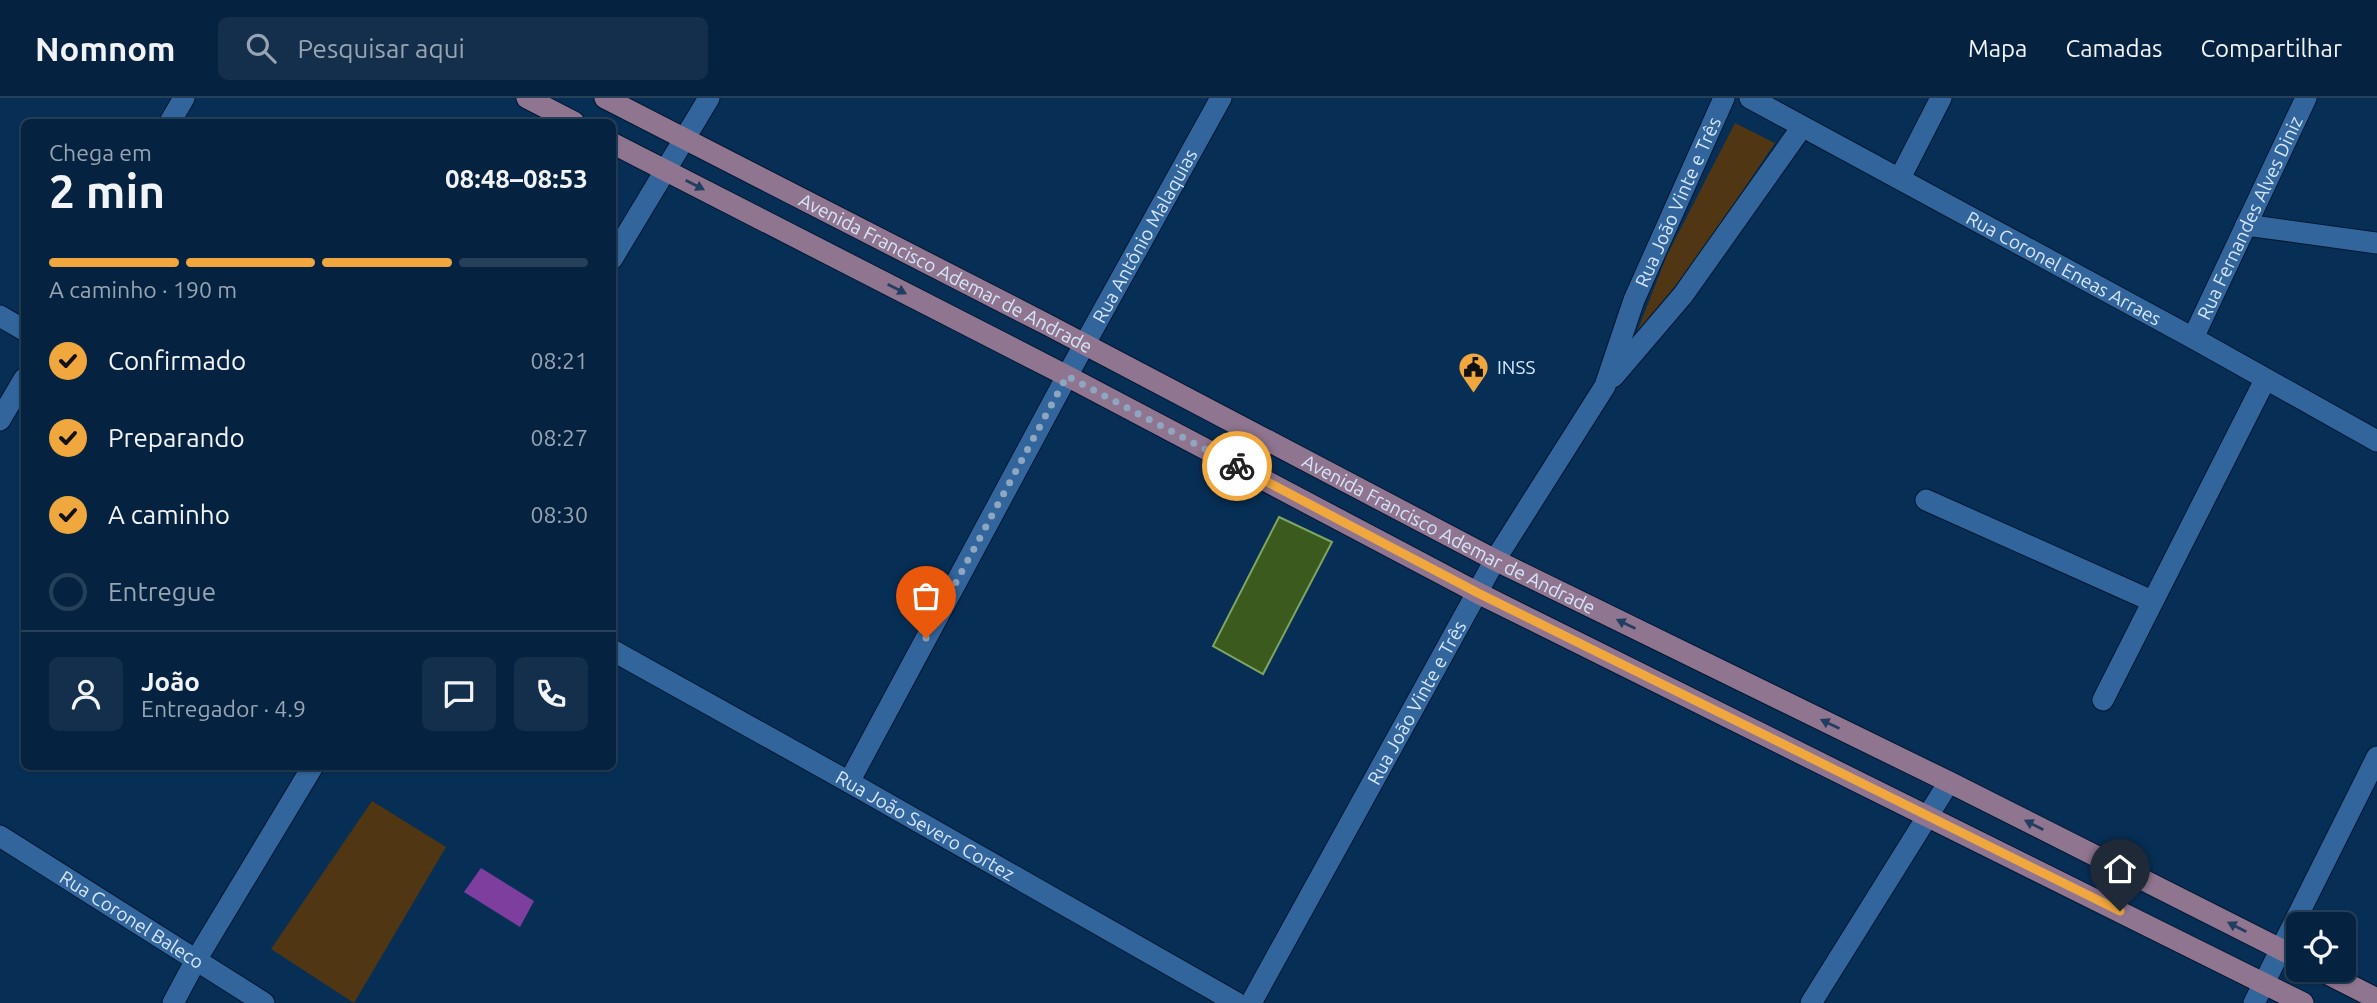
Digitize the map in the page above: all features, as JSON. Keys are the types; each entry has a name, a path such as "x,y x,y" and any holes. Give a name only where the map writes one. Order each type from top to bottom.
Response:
{"main road":[{"path":"527,98 568,119"},
{"name":"Avenida Francisco Ademar de Andrade","path":"605,98 1495,559 1949,782 2286,952"},
{"name":"Avenida Francisco Ademar de Andrade","path":"616,145 1067,376 1478,593 2303,1003"},
{"path":"2344,982 2377,999"}],"street":[{"path":"172,119 184,98"},
{"path":"616,252 709,98"},
{"name":"Rua Antônio Malaquias","path":"849,782 1220,98"},
{"name":"Rua João Vinte e Três","path":"1251,1003 1495,559 1605,386 1634,300 1724,98"},
{"name":"Rua Coronel Eneas Arraes","path":"1750,98 2377,441"},
{"path":"1900,178 1941,98"},
{"name":"Rua Fernandes Alves Diniz","path":"2193,338 2305,98"},
{"path":"1605,386 1682,295 1802,127"},
{"path":"2246,225 2377,243"},
{"path":"0,316 21,328"},
{"path":"2104,700 2265,380"},
{"path":"0,421 21,384"},
{"path":"1926,500 2152,601"},
{"name":"Rua João Severo Cortez","path":"616,652 1237,1003"},
{"path":"2308,912 2377,757"},
{"path":"173,1003 311,770"},
{"path":"1811,1003 1949,782"},
{"name":"Rua Coronel Baleco","path":"0,836 264,1003"},
{"path":"2254,1003 2264,983 2286,957"}],"shaded area":[{"path":"1735,123 1775,143 1692,266 1637,332 1667,255"},
{"path":"372,801 446,847 354,1003 271,949"},
{"path":"481,868 534,901 520,927 464,892"}],"building":[{"path":"1279,517 1332,542 1263,674 1213,646"}],"way so far":[{"path":"926,638 1067,376 1237,466"}],"place":[{"name":"INSS","path":"1474,394"}],"route":[{"path":"1237,466 1478,593 2120,911"}]}
